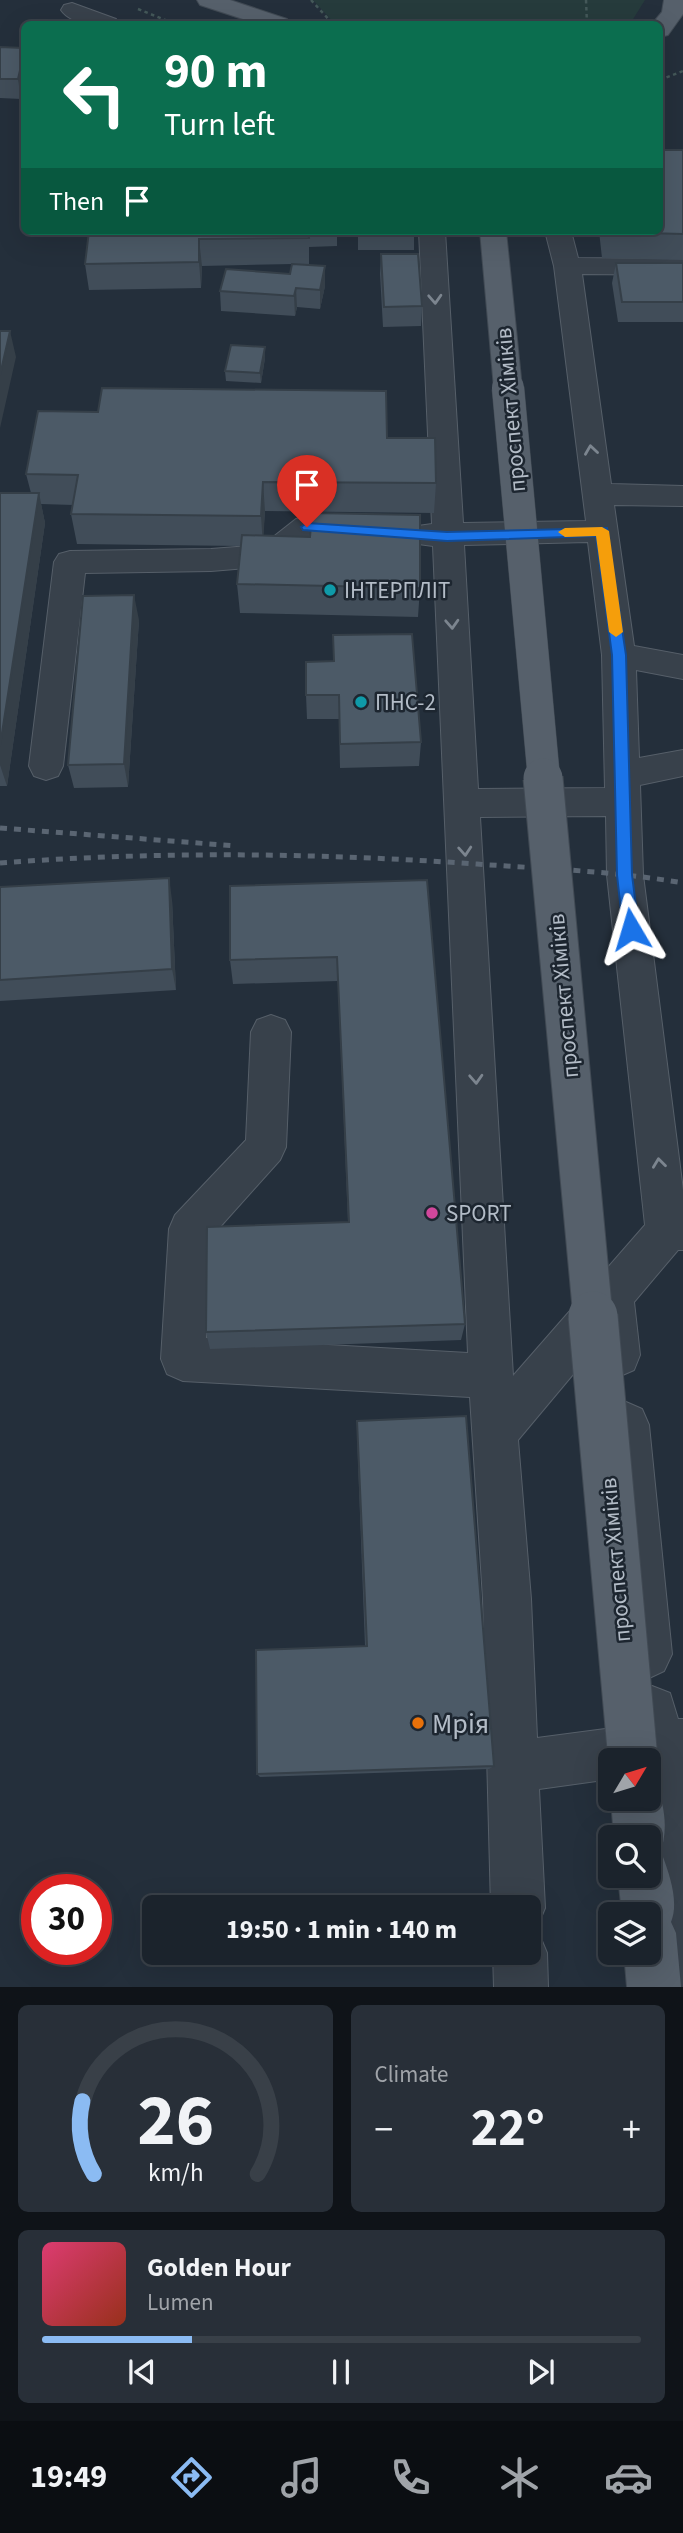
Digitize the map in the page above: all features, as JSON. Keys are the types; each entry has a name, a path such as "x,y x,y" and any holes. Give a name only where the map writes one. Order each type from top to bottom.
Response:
{"main road":[{"path":"208,0 270,21"},
{"path":"280,0 294,21"},
{"path":"663,26 673,12 676,0"},
{"path":"663,38 683,29"},
{"name":"проспект Хіміків","path":"493,235 657,1748"},
{"path":"652,1965 654,1987"}],"street":[{"path":"73,12 99,21"},
{"path":"432,235 491,1376 507,1600 517,1895"},
{"path":"496,1431 612,1295 675,1231 625,875 619,655 567,266 559,235"},
{"path":"567,266 683,267"},
{"path":"597,494 683,496"},
{"path":"46,766 70,562 211,560 271,555 307,527 447,536 602,531"},
{"path":"619,655 683,667"},
{"path":"462,803 623,787 647,771 683,763"},
{"path":"271,1032 266,1147 190,1229 183,1359 491,1376"},
{"path":"612,1295 637,1524 657,1748"},
{"path":"512,1768 598,1757"},
{"path":"662,1799 681,1987"},
{"path":"520,1965 521,1987"}],"path":[{"path":"311,0 330,21"},
{"path":"586,0 587,21"},
{"path":"136,8 168,21"},
{"path":"663,79 683,71"}],"green space":[{"path":"313,0 645,0 632,21 332,21"}],"building":[{"path":"0,47 21,48 18,79 0,79"},
{"path":"663,150 683,150 683,234 663,233"},
{"path":"89,235 309,235 309,238 199,239 199,262 85,264"},
{"path":"381,254 418,254 422,306 384,307"},
{"path":"616,263 683,263 683,302 622,302"},
{"path":"292,264 325,266 320,290 296,288 294,296 220,291 226,269 290,274"},
{"path":"0,331 10,331 0,375"},
{"path":"231,345 265,347 260,373 225,371"},
{"path":"102,388 386,391 387,438 435,438 436,483 263,482 261,516 71,514 78,475 26,474 38,411 98,412"},
{"path":"0,493 39,493 0,746"},
{"path":"312,513 420,515 420,588 237,584 242,535 310,537"},
{"path":"134,595 124,764 68,765 83,596"},
{"name":"ПНС-2","path":"412,634 421,742 340,744 339,695 306,695 306,662 334,661 333,635"},
{"path":"169,878 172,969 0,980 0,887"},
{"path":"427,880 465,1324 206,1332 207,1227 349,1222 337,957 230,960 230,886"},
{"path":"466,1416 494,1766 257,1774 256,1650 367,1646 357,1421"}],"railway":[{"path":"0,828 237,846"},
{"path":"0,863 179,855 298,856 417,860 580,871 683,883"}],"slow traffic":[{"path":"565,532 602,531 616,632"}],"place":[{"name":"ІНТЕРПЛІТ","path":"330,590"},
{"name":"ПНС-2","path":"361,702"},
{"name":"SPORT","path":"432,1213"},
{"name":"Мрія","path":"418,1723"}],"route":[{"path":"307,527 447,536 602,531 619,655 625,875 631,929"}]}
